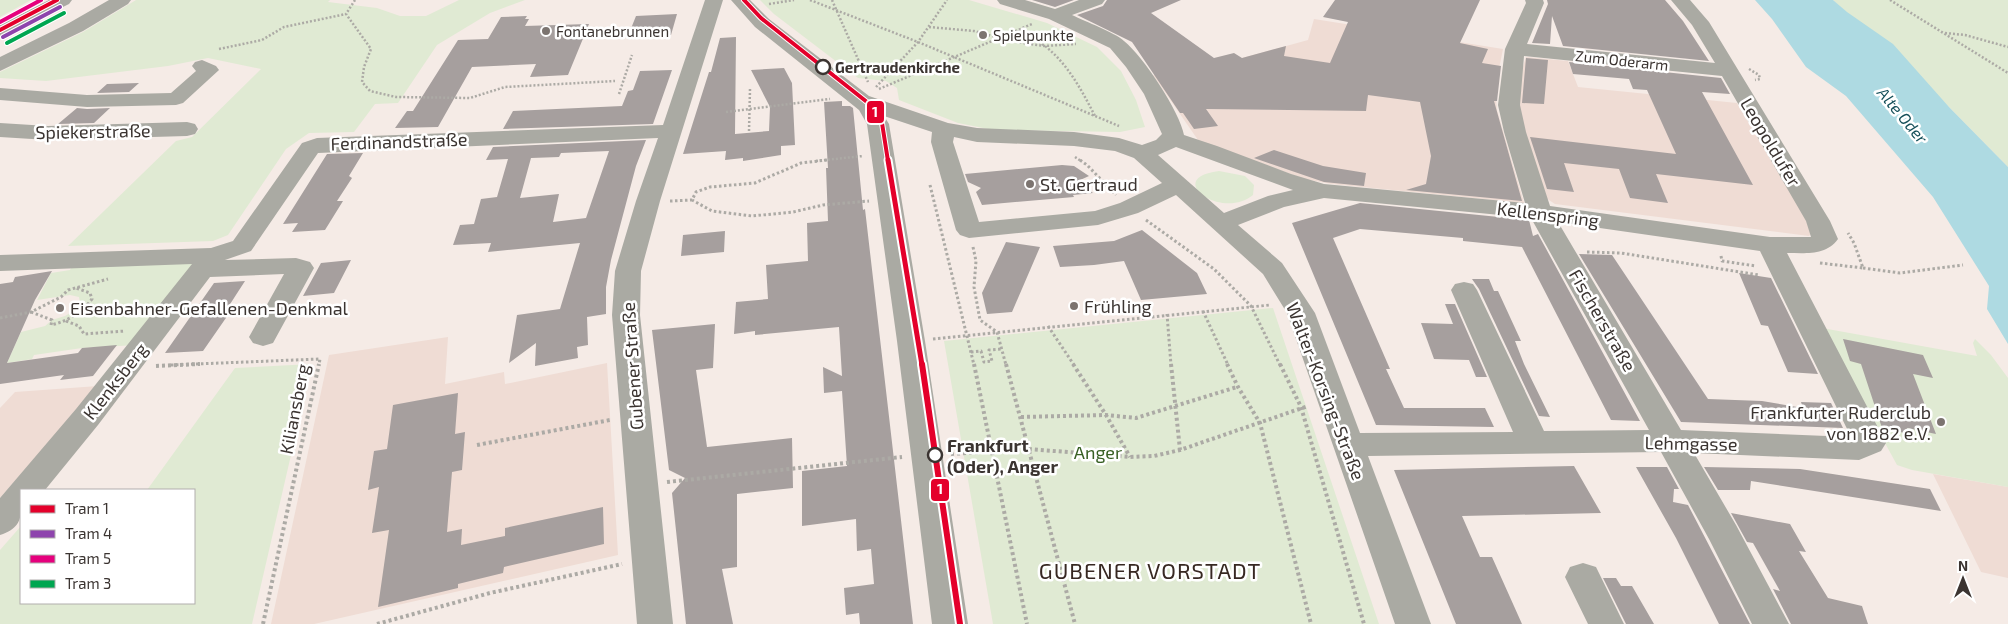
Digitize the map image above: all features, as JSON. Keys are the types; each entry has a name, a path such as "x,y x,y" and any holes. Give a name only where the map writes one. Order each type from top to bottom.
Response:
{"street":[{"path":"0,24 47,0"},
{"path":"0,32 63,0"},
{"path":"0,65 76,27 122,0"},
{"name":"Gubener Straße","path":"655,624 626,315 628,272 648,201 714,0"},
{"path":"740,0 762,23 865,92 944,129 977,136 1083,140 1119,145 1142,153 1164,145 1172,139 1173,134 1168,121 1154,94 1134,64 1117,44 1056,15 1006,0"},
{"path":"1056,15 1096,0"},
{"name":"Fischerstraße","path":"1534,0 1535,3 1515,49 1509,105 1515,132 1540,212 1672,441 1771,624"},
{"name":"Leopoldufer","path":"1680,0 1700,22 1818,221 1826,239 1781,265"},
{"path":"1617,38 1628,61"},
{"name":"Zum Oderarm","path":"1515,49 1729,71"},
{"path":"0,94 87,101 176,99 208,70 202,66"},
{"path":"865,92 868,106 878,124 911,341 950,624"},
{"name":"Spiekerstraße","path":"0,130 48,134 187,129"},
{"path":"944,129 942,142 969,230 1098,218 1129,208 1178,186"},
{"name":"Ferdinandstraße","path":"0,263 207,262 242,246 310,148 317,144 672,131"},
{"name":"Kellenspring","path":"1172,139 1193,144 1298,185 1324,191 1540,212 1781,265"},
{"name":"Walter-Korsing-Straße","path":"1142,153 1273,269 1296,302 1413,624"},
{"name":"Kellenspring","path":"1222,222 1277,201 1324,191"},
{"path":"207,262 296,266 301,268 263,336"},
{"name":"Klenksberg","path":"27,489 126,368 207,262"},
{"name":"Lehmgasse","path":"1348,445 1672,441 1859,448 1870,443 1781,265"},
{"path":"1464,290 1533,442"},
{"path":"0,522 20,497"},
{"path":"1582,578 1606,624"}],"path":[{"path":"219,49 262,40 284,27 346,14 355,0"},
{"path":"810,0 918,42 1126,129"},
{"path":"832,0 865,92"},
{"path":"947,0 918,42 872,92 1056,15"},
{"path":"1890,0 2008,73"},
{"path":"346,14 371,49 364,67 362,82 370,91 396,97 470,98 505,87 615,81"},
{"path":"929,27 974,31 1010,41 1044,46 1111,40"},
{"path":"1017,31 1044,46 1062,63 1082,90 1095,116"},
{"path":"1943,33 1965,35 2008,47"},
{"path":"619,94 632,55"},
{"path":"749,131 750,89"},
{"path":"726,112 800,101"},
{"path":"1068,156 1076,157 1129,208 1214,269 1251,306 1301,407 1364,624"},
{"path":"692,200 696,192 710,187 755,183 801,163 857,157"},
{"path":"928,176 968,335 1027,624"},
{"path":"670,200 692,200 698,206 714,212 749,217 790,213 821,205 862,202"},
{"path":"969,230 976,261 974,287 980,320 997,332 1075,624"},
{"path":"1719,251 1722,261 1781,265"},
{"path":"1564,252 1621,253 1781,265"},
{"path":"1863,268 1900,273 1964,265"},
{"path":"0,318 31,312 61,296 68,290 76,288 90,293 92,299 84,310 66,321 51,325 52,320 31,312"},
{"path":"911,341 1296,302"},
{"path":"1203,311 1238,387 1260,423 1311,624"},
{"path":"1167,314 1174,407 1180,450"},
{"path":"66,321 79,326 84,334 156,328"},
{"path":"1048,326 1106,415 1130,457"},
{"path":"971,352 982,351 984,362 992,361 990,350 1002,349"},
{"name":"Kiliansberg","path":"126,368 320,359 263,624"},
{"path":"1020,417 1106,415 1136,418 1238,387"},
{"path":"642,485 926,454 935,456 1029,449 1130,457 1154,456 1180,450 1301,407"},
{"path":"477,445 635,415"},
{"path":"377,624 490,593 649,557"}],"shaded area":[{"path":"1314,19 1503,49 1495,88 1497,110 1524,203 1332,184 1304,179 1198,140 1153,75 1213,66 1308,40"},
{"path":"1526,57 1568,61 1578,87 1737,103 1813,231 1809,236 1555,204 1546,198 1517,105 1521,73"},
{"path":"448,337 445,384 504,372 505,384 607,363 618,555 314,624 271,624 329,355"},
{"path":"98,386 0,498 0,408 15,392"},
{"path":"1933,474 2008,487 2008,578 1981,572"}],"green space":[{"path":"0,0 31,0 0,17"},
{"path":"136,0 330,0 328,2 377,8 400,16 426,16 459,0 525,0 490,13 437,45 398,103 375,104 354,132 309,133 286,149 228,235 213,241 68,246 176,141 192,137 261,69 208,58 168,66 46,81 0,78 0,72 83,32"},
{"path":"760,0 969,0 1047,23 1097,47 1121,71 1136,100 1145,127 1120,132 993,130 958,123 899,100 897,88 886,81 858,78 774,14"},
{"path":"1833,0 2008,0 2008,167 1949,107"},
{"path":"1219,171 1245,176 1254,185 1253,195 1240,202 1227,203 1214,201 1203,195 1197,189 1196,181 1203,175"},
{"path":"204,259 137,345 82,348 34,355 32,359 7,363 21,332 45,326 52,320 65,316 75,310 80,303 79,297 70,295 37,300 51,273 70,270 72,266"},
{"name":"Anger","path":"1273,308 1379,624 993,624 944,341"},
{"name":"Frankfurter Ruderclub von 1882 e.V.","path":"1822,328 1977,356 1973,343 1975,339 1991,355 2008,378 2008,487 1912,470 1897,465"},
{"path":"312,364 252,624 0,624 0,550 20,527 20,604 195,604 195,489 148,489 235,368"}],"water":[{"name":"Alte Oder","path":"1755,0 1833,0 1893,44 1949,107 2008,167 2008,344 1987,309 1989,286 1933,197 1846,96 1806,67 1772,19"}],"building":[{"path":"1032,0 1074,0 1055,7"},
{"path":"1107,0 1181,0 1151,13 1214,58 1234,53 1242,58 1286,46 1284,56 1330,63 1348,22 1323,17 1335,0 1480,0 1460,43 1488,49 1482,63 1501,66 1497,101 1494,101 1522,201 1406,190 1426,184 1431,156 1420,102 1368,95 1366,111 1206,109 1218,126 1194,129 1183,113 1180,113 1132,42 1077,15 1103,6"},
{"path":"1547,0 1665,0 1683,21 1709,61 1563,46 1552,16 1550,44 1532,43 1548,4"},
{"path":"677,14 671,35 628,36 636,16"},
{"path":"527,16 525,19 529,19 525,26 589,24 568,75 530,77 536,64 472,67 438,127 395,128 407,111 413,111 458,40 488,39 501,17"},
{"path":"736,37 735,134 769,131 770,107 751,70 784,68 792,83 795,145 781,146 781,155 743,161 743,158 725,160 726,151 683,154 709,72 711,72 720,38"},
{"path":"1526,58 1548,60 1544,104 1522,103"},
{"path":"1569,62 1721,78 1730,94 1702,92 1753,185 1656,174 1668,203 1630,198 1619,169 1564,163 1574,192 1547,189 1530,137 1676,154 1647,90 1633,89 1629,79 1573,74"},
{"path":"672,70 653,124 503,129 513,111 622,106 628,91 633,90 640,71"},
{"path":"139,83 129,92 97,93 107,84"},
{"path":"842,101 842,106 853,108 863,210 865,209 913,624 860,624 859,613 846,615 844,588 874,584 871,549 857,551 856,519 802,526 802,471 847,466 842,391 824,393 823,367 842,376 839,327 755,335 755,331 734,334 736,302 768,299 766,265 808,261 807,223 828,221 826,168 828,168 824,102"},
{"path":"77,108 110,108 94,123 58,124"},
{"path":"646,140 636,166 611,260 606,287 606,314 587,317 588,345 577,347 578,358 535,366 536,343 509,363 517,315 560,309 580,243 488,252 491,243 453,245 460,225 474,224 481,199 497,197 508,159 486,160 493,147","holes":["609,151 586,218 553,222 559,194 520,198 531,158 559,157 561,153"]},
{"path":"1274,150 1323,166 1366,173 1364,186 1324,182 1254,158"},
{"path":"363,153 349,176 352,178 337,201 343,201 325,230 292,232 298,223 283,224 327,154"},
{"name":"St. Gertraud","path":"1062,165 1074,166 1089,176 1078,181 1093,193 1073,195 1074,197 982,205 976,192 981,188 968,182 965,174"},
{"path":"1360,203 1529,220 1533,236 1538,234 1640,421 1611,420 1522,247 1463,241 1463,238 1360,229 1333,238 1390,369 1386,369 1404,408 1485,408 1494,427 1376,425 1292,223"},
{"path":"1142,230 1197,273 1207,294 1141,300 1124,261 1060,267 1053,246 1114,241"},
{"path":"725,231 724,252 681,256 683,235"},
{"path":"1006,242 1040,247 1012,312 987,314 982,293"},
{"path":"1579,254 1612,255 1708,399 1762,401 1803,408 1801,402 1831,403 1843,428 1681,422"},
{"path":"351,260 334,293 303,296 321,263"},
{"path":"52,271 35,300 7,363 78,353 82,348 117,345 93,376 60,380 64,375 0,384 0,284 13,282 15,277"},
{"path":"1739,273 1771,278 1818,374 1788,372 1768,326 1761,325"},
{"path":"1472,279 1489,279 1494,291 1498,291 1521,341 1515,341 1524,364 1550,417 1539,416 1479,289"},
{"path":"245,281 223,315 228,315 203,351 165,353 214,283"},
{"path":"1445,304 1455,304 1487,377 1476,377 1469,360 1434,359 1421,323 1453,324"},
{"path":"715,324 713,368 696,370 707,447 792,438 793,488 737,494 737,567 722,569 733,624 686,624 672,493 685,478 669,470 652,330"},
{"path":"1843,339 1923,355 1933,378 1913,374 1936,434 1907,428 1909,434 1882,428 1861,364 1850,361"},
{"path":"458,393 455,434 465,432 462,470 452,472 447,532 462,529 461,545 505,536 505,528 603,507 604,544 504,567 503,573 458,584 458,588 378,607 389,530 372,533 379,487 368,490 374,451 387,449 393,405"},
{"path":"1574,466 1601,513 1462,516 1480,557 1492,557 1522,624 1456,624 1394,470"},
{"path":"1636,467 1667,467 1679,489 1674,489 1673,502 1688,505 1750,624 1719,624 1676,538"},
{"path":"1704,467 1800,469 1930,489 1941,511 1751,481 1750,490 1718,490"},
{"path":"1731,513 1790,524 1806,552 1799,551 1828,598 1862,606 1868,624 1791,624 1773,589 1780,591 1753,543 1747,542"},
{"path":"1603,578 1616,578 1621,586 1632,586 1654,624 1626,624"}],"tram line":[{"name":"5","path":"0,22 41,0"},
{"name":"1","path":"0,30 57,0"},
{"name":"1","path":"744,0 761,18 872,106 882,123 918,340 960,624"},
{"name":"4","path":"3,37 60,7"},
{"name":"3","path":"7,43 64,13"}],"place":[{"name":"Fontanebrunnen","path":"546,31"},
{"name":"Spielpunkte","path":"983,35"},
{"name":"Gertraudenkirche","path":"823,67"},
{"name":"St. Gertraud","path":"1030,184"},
{"name":"Frühling","path":"1074,306"},
{"name":"Eisenbahner-Gefallenen-Denkmal","path":"60,308"},
{"name":"Frankfurter Ruderclub von 1882 e.V.","path":"1941,422"},
{"name":"Frankfurt (Oder), Anger","path":"935,455"}],"district":[{"name":"GUBENER VORSTADT","path":"1150,570"}]}
